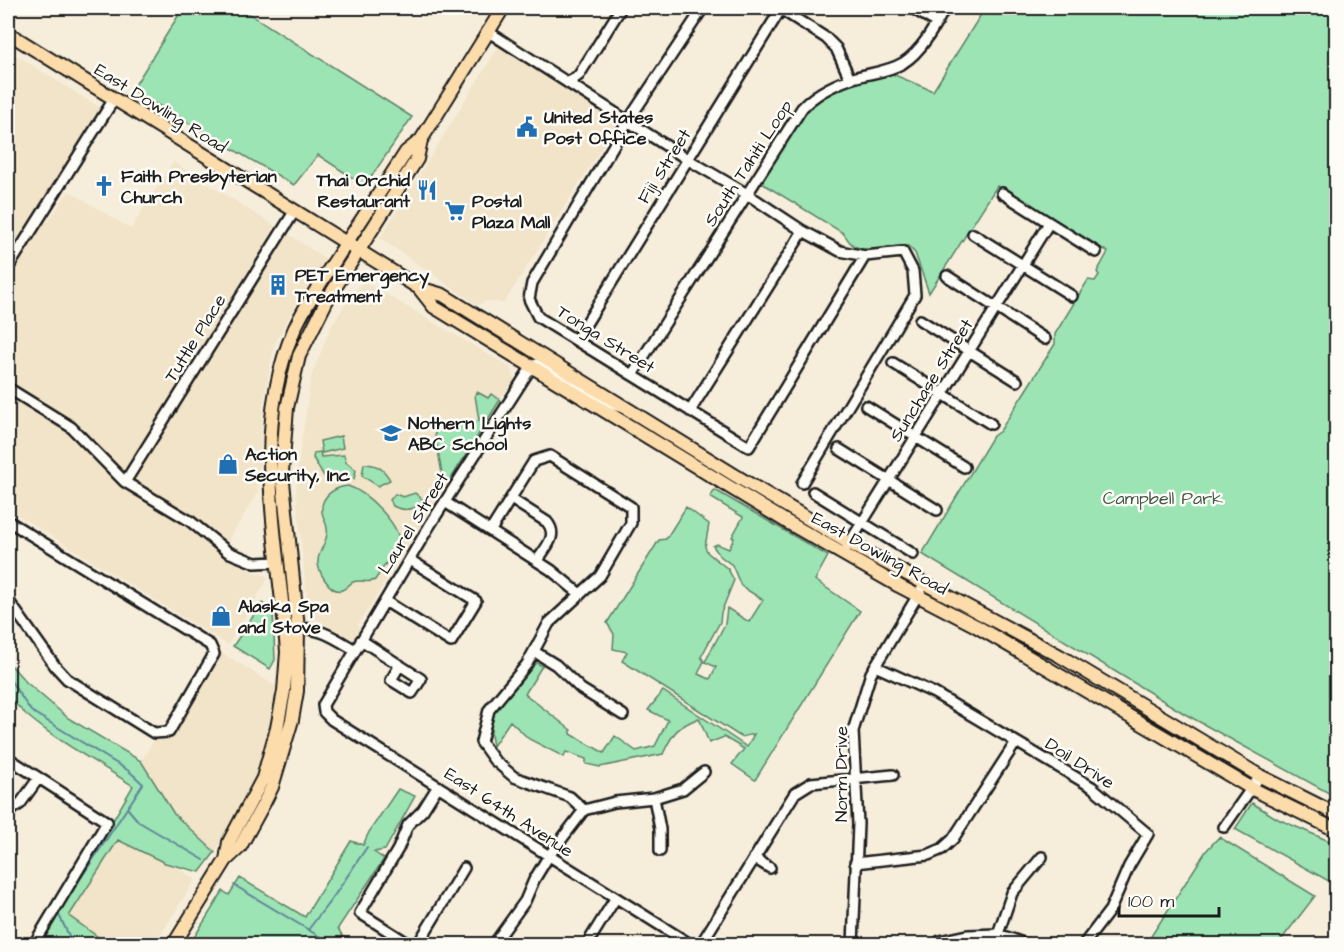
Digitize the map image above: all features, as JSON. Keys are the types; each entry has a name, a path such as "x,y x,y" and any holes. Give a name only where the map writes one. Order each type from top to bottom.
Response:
{"main road":[{"path":"226,860 229,842 263,778 283,701 293,590 282,472 287,408 299,356 327,300 417,159 421,140 503,8"},
{"name":"East Dowling Road","path":"8,33 419,288 443,295 846,548"},
{"path":"174,944 226,860 240,847 250,831 272,787 289,731 297,692 291,628 278,562 270,471 270,436 279,377 294,330 346,243 406,152 421,140"},
{"name":"East Dowling Road","path":"419,288 434,307 532,366 921,591 976,626 1251,788 1336,830"},
{"path":"278,562 286,571 293,590"},
{"name":"East Dowling Road","path":"921,591 1060,656 1260,776 1336,814"},
{"path":"250,831 249,824 259,802 256,792"}],"street":[{"path":"8,11 11,8"},
{"path":"568,83 579,75 621,8"},
{"name":"Tonga Street","path":"703,8 628,121 532,283 529,299 537,317 749,447 865,256"},
{"path":"780,8 826,38 836,48 850,79"},
{"name":"Fiji Street","path":"576,340 780,8"},
{"path":"912,8 937,23"},
{"name":"South Tahiti Loop","path":"632,375 802,108 811,98 850,79 884,72 904,63 937,23 945,8"},
{"path":"487,32 803,231 840,251 865,256 903,252 913,271 915,295 802,483"},
{"path":"8,268 114,99"},
{"path":"1002,194 1096,252"},
{"name":"Tuttle Place","path":"124,482 294,212"},
{"name":"Sunchase Street","path":"846,548 1049,223"},
{"path":"690,411 803,231"},
{"path":"973,234 1072,296"},
{"path":"946,276 1044,339"},
{"path":"920,320 1017,381"},
{"path":"893,363 991,424"},
{"path":"532,366 537,364 546,366 609,405 625,408"},
{"name":"Laurel Street","path":"326,700 445,502 532,366"},
{"path":"8,388 71,427 124,482 190,521 228,552 255,563 278,562"},
{"path":"866,406 964,467"},
{"path":"839,449 937,510"},
{"path":"491,530 534,461 550,456 632,507 631,523 600,576 549,622 535,652 489,710 477,743 514,777 570,797 584,810"},
{"path":"813,492 913,554"},
{"path":"511,499 552,527 553,536 537,561"},
{"path":"445,502 537,561 580,594"},
{"path":"8,535 10,523 210,645 214,654 169,732 154,733 67,679 55,666 8,600"},
{"path":"385,601 451,642 476,601 410,560"},
{"name":"Norm Drive","path":"853,945 858,824 854,731 865,689 875,666 921,591"},
{"path":"291,628 309,627 330,634 356,650"},
{"path":"362,640 400,665"},
{"path":"535,652 556,665 581,689 622,715"},
{"name":"Doil Drive","path":"875,666 934,693 1092,787 1148,834 1129,866 1110,910 1084,945"},
{"name":"East 64th Avenue","path":"326,700 323,705 324,712 332,720 690,945"},
{"path":"855,863 928,855 942,849 953,839 1016,742"},
{"path":"8,758 107,822 34,945"},
{"path":"494,945 525,901 548,856 584,810 615,802 654,798 683,789 704,772"},
{"path":"701,945 795,793 811,783 893,775"},
{"path":"1224,827 1260,776"},
{"path":"8,812 20,804 38,779"},
{"path":"409,945 360,912 399,849 408,825 423,810 438,786"},
{"path":"654,798 660,829 660,851"},
{"path":"998,934 1012,893 1042,857"},
{"path":"754,858 770,868"},
{"path":"418,945 464,868"},
{"path":"589,944 615,899"},
{"path":"940,945 940,941 968,935 998,934 1026,945"}],"shaded area":[{"path":"499,46 617,123 504,303 487,301 477,305 380,238"},
{"path":"8,50 102,109 36,214 48,222 69,191 131,229 173,162 275,226 226,310 233,316 287,233 326,259 298,301 274,345 263,405 258,492 231,536 223,556 269,577 228,645 8,509"},
{"name":"Nothern Lights ABC School","path":"363,281 510,367 515,381 500,398 358,625 361,634 353,639 309,618 296,492 311,377 330,329 349,298"},
{"path":"213,647 277,687 267,742 258,769 215,852 174,814 141,761"},
{"path":"114,828 195,879 155,944 45,944"}],"green space":[{"path":"183,8 240,8 412,117 365,186 318,155 294,185 132,90"},
{"name":"Campbell Park","path":"985,8 1336,8 1336,797 1185,714 922,554 993,436 1000,431 1055,344 1055,334 1088,280 1095,281 1099,275 1097,272 1108,252 997,186 929,293 915,253 908,246 859,248 852,244 843,233 760,182 809,104 848,81 890,73 933,91"},
{"path":"477,392 488,398 491,394 500,400 449,482 443,479 434,429 479,421 475,395"},
{"path":"341,436 343,448 322,453 320,441"},
{"path":"320,452 321,457 344,455 346,462 356,470 354,479 348,481 340,476 327,481 313,458 314,453"},
{"path":"364,464 380,468 390,480 378,486 362,476"},
{"path":"348,486 364,494 380,509 398,534 400,542 375,580 356,581 337,590 325,580 318,564 327,531 322,506 329,493"},
{"path":"715,490 828,556 815,580 860,611 755,780 732,764 744,749 724,737 709,743 699,718 676,731 663,754 600,767 586,764 586,759 566,752 564,757 529,739 510,721 493,746 491,732 495,710 533,664 537,663 542,666 525,694 571,730 571,734 604,753 615,736 636,751 655,746 668,720 648,710 663,691 747,747 754,734 741,737 622,661 627,652 613,649 614,634 607,623 659,540 666,539 686,507 709,524 705,547 708,553 728,569 734,580 721,613 720,622 701,657 704,661 698,674 710,679 716,667 705,662 725,624 727,608 749,622 763,600 741,586 732,565 720,556 713,546 717,544 729,549 734,538 732,537 743,517 710,497"},
{"path":"415,493 423,500 419,506 412,508 397,508 390,500 395,494 403,497"},
{"path":"262,603 273,611 275,660 270,669 233,646"},
{"path":"8,662 26,682 68,718 141,761 174,814 215,852 200,872 165,863 118,840 69,916 101,939 99,944 41,944 133,786 66,744 18,707 8,692"},
{"path":"398,789 415,796 385,850 374,852 384,859 338,928 343,937 354,944 190,944 223,891 229,895 240,878 305,917 351,841 363,845 369,832"},
{"path":"1252,803 1278,819 1336,844 1336,885 1235,829"},
{"path":"1219,837 1315,896 1278,944 1146,944 1206,851"}],"waterway":[{"path":"8,677 31,711 129,771 143,784 61,908"},
{"path":"128,809 139,822 204,860"},
{"path":"308,930 367,847"},
{"path":"234,885 332,944"},
{"path":"58,913 73,944"}],"place":[{"name":"United States Post Office","path":"527,127"},
{"name":"Faith Presbyterian Church","path":"104,186"},
{"name":"Thai Orchid Restaurant","path":"427,190"},
{"name":"Postal Plaza Mall","path":"455,211"},
{"name":"PET Emergency Treatment","path":"278,285"},
{"name":"Nothern Lights ABC School","path":"391,433"},
{"name":"Action Security, Inc","path":"228,464"},
{"name":"Alaska Spa and Stove","path":"221,616"}]}
